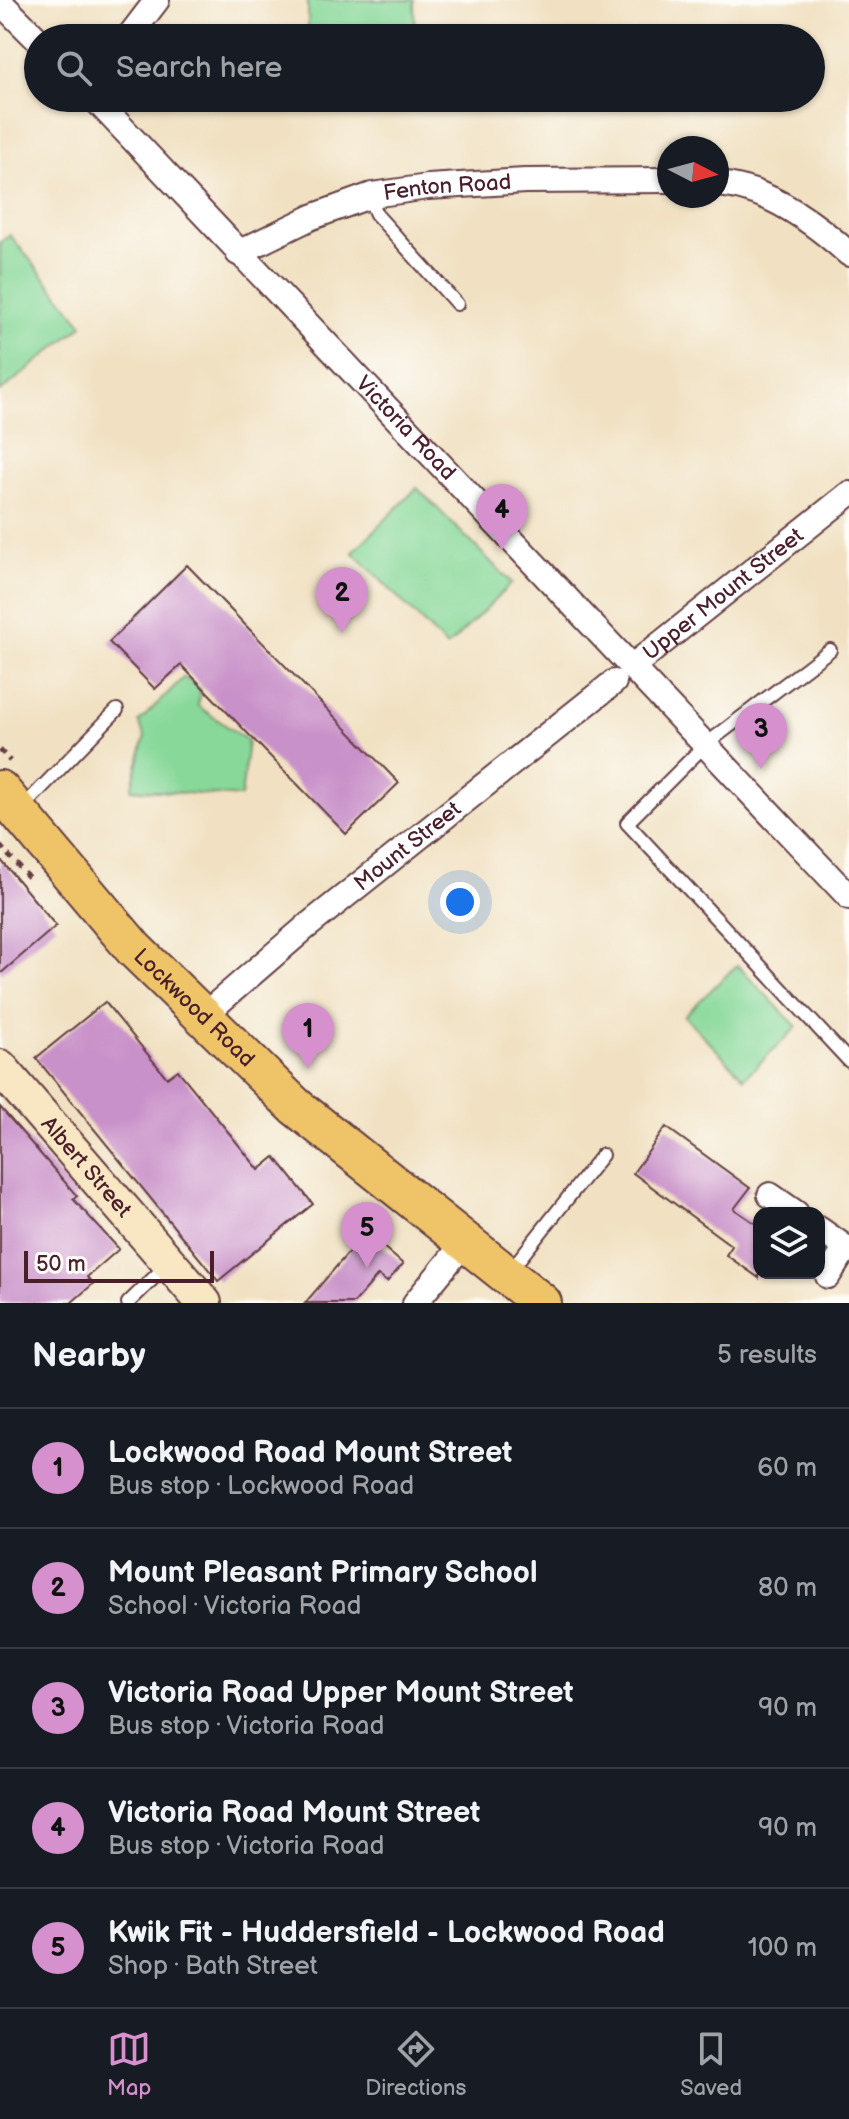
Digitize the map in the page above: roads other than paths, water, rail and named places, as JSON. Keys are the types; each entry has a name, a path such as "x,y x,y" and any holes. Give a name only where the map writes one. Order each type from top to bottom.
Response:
{"main road":[{"name":"Lockwood Road","path":"6,805 134,949 295,1106 542,1303"}],"street":[{"path":"139,24 157,0"},
{"path":"0,2 24,26"},
{"name":"Victoria Road","path":"107,112 238,253 634,665 849,897"},
{"name":"Fenton Road","path":"238,253 312,217 368,196 428,187 525,181 657,180"},
{"path":"729,185 739,185 817,225 849,254"},
{"name":"Upper Mount Street","path":"634,665 849,494"},
{"name":"Mount Street","path":"203,1016 380,867 614,682"},
{"name":"Albert Street","path":"0,1067 204,1303"},
{"path":"770,1195 787,1207"},
{"path":"825,1233 847,1249 828,1276"},
{"path":"415,1303 465,1242"}],"lane":[{"path":"368,196 376,214 457,304"},
{"path":"830,650 705,745 627,823 849,1061"},
{"name":"Lockwood Road","path":"6,805 117,710"},
{"path":"507,1275 602,1155"},
{"path":"128,1303 169,1263"}],"place":[{"name":"Victoria Road Mount Street","path":"502,550"},
{"name":"Mount Pleasant Primary School","path":"342,633"},
{"name":"Victoria Road Upper Mount Street","path":"761,769"},
{"name":"Lockwood Road Mount Street","path":"308,1069"},
{"name":"Kwik Fit - Huddersfield - Lockwood Road","path":"367,1268"}]}
